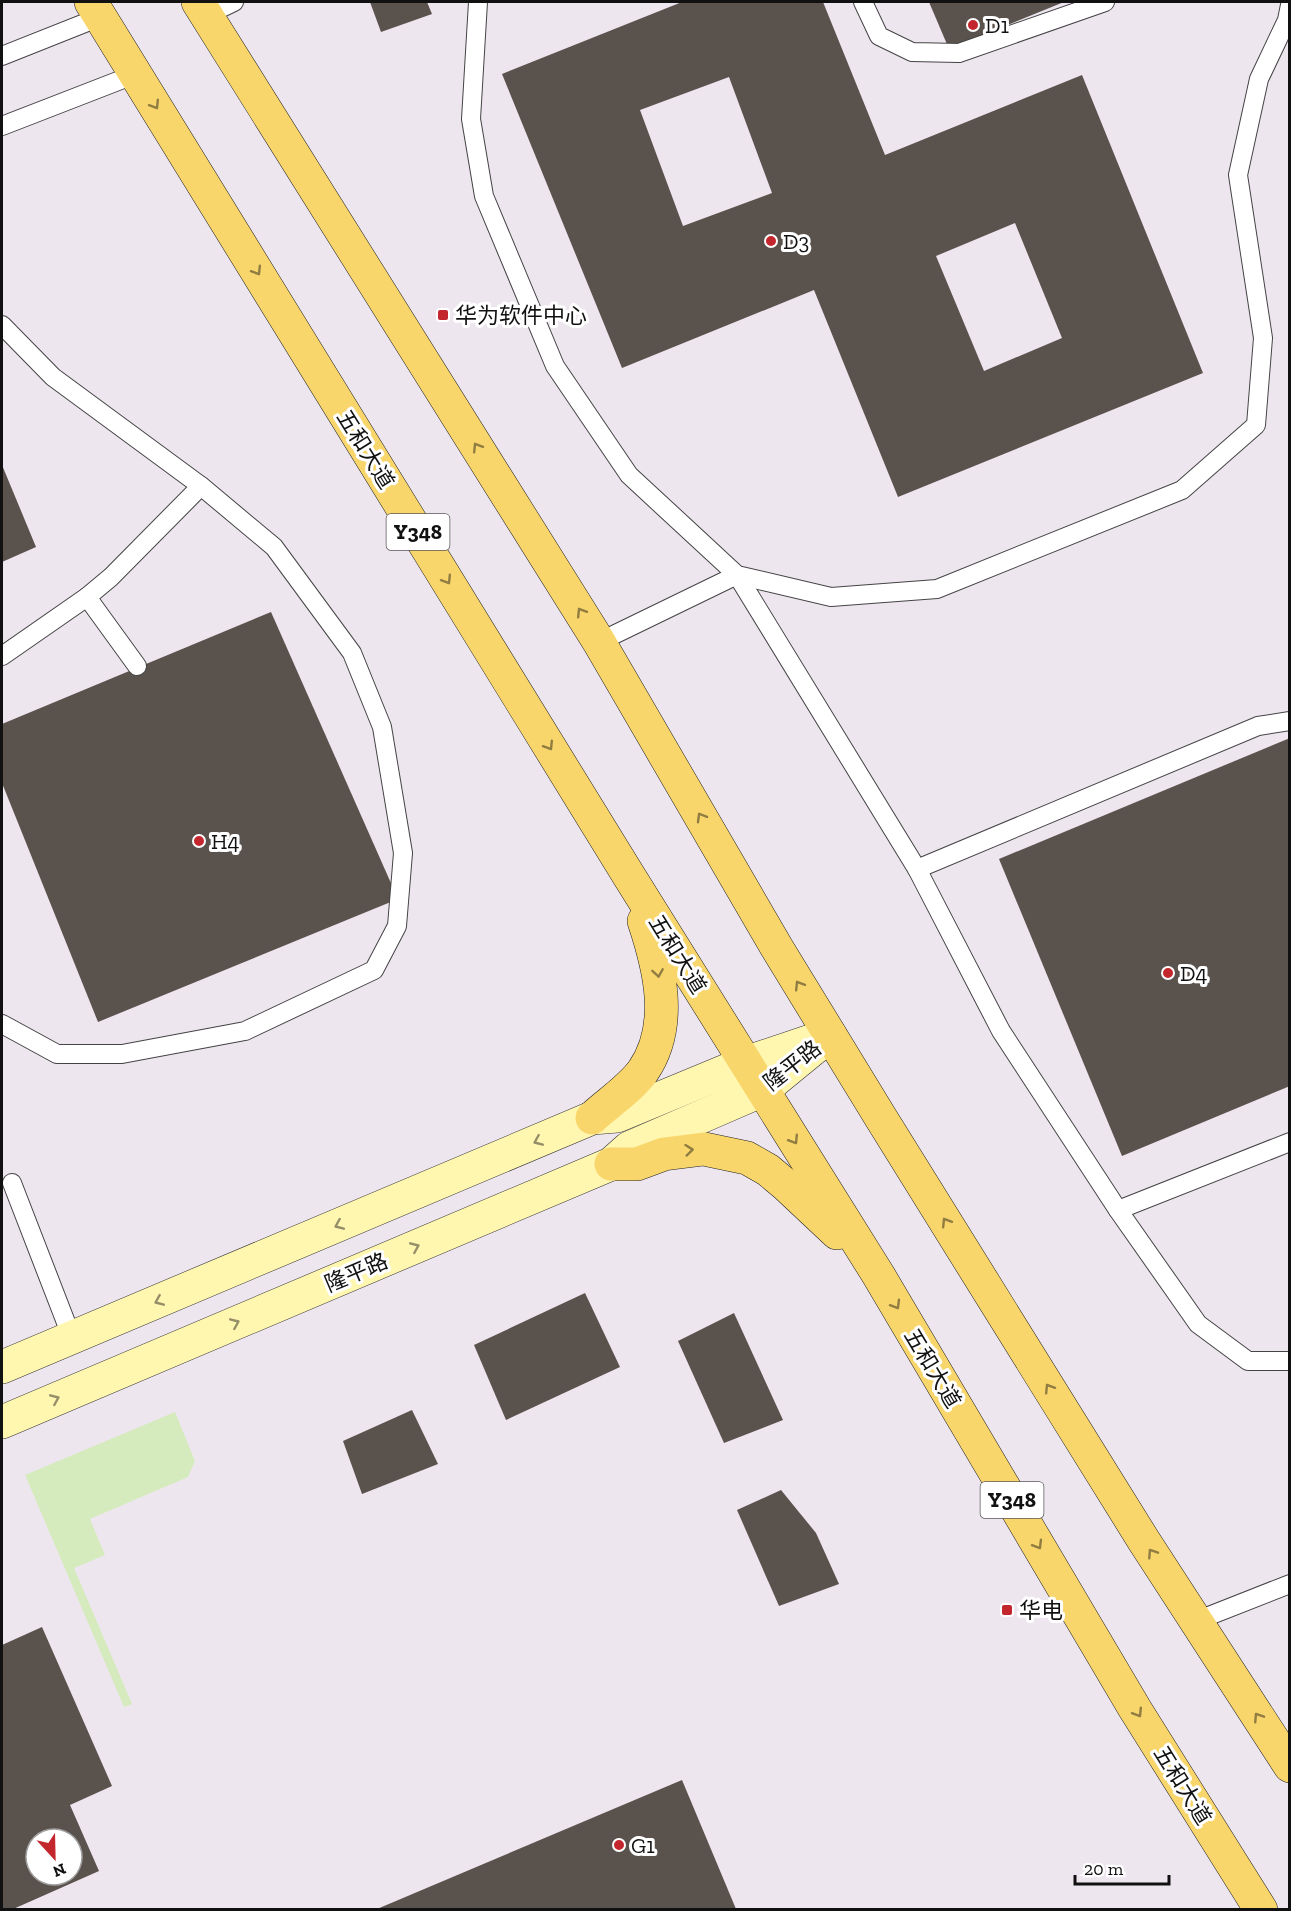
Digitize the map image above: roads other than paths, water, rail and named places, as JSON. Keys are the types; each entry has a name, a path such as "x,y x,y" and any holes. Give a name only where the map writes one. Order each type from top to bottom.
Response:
{"main road":[{"path":"213,6 599,642 830,1035 1138,1531 1290,1766"},
{"name":"五和大道","path":"95,9 629,876 879,1276 1129,1699 1261,1910"},
{"path":"592,1118 642,1072 652,1054 662,1013 657,963 629,876"},
{"name":"隆平路","path":"2,1367 592,1118 616,1116 745,1063 830,1035"},
{"name":"隆平路","path":"2,1422 611,1164 629,1148 763,1090 830,1035"},
{"path":"611,1164 636,1164 664,1154 704,1149 747,1158 768,1170 810,1205 879,1276"}],"lane":[{"path":"478,2 471,119 484,196 555,366 629,475 737,575 918,869 1001,1031 1118,1210 1198,1324 1248,1361 1290,1361"},
{"path":"863,2 879,36 912,52 959,53 1105,2"},
{"path":"599,642 737,575 831,597 937,589 1182,490 1256,425 1263,338 1238,175 1259,79 1287,20 1290,5"},
{"path":"2,56 95,9"},
{"path":"2,126 136,74"},
{"path":"2,325 53,377 201,486 274,547 352,653 382,727 403,853 397,926 374,970 245,1031 122,1054 57,1054 2,1024"},
{"path":"2,656 87,597 111,577 201,486"},
{"path":"87,597 137,666"},
{"path":"918,869 1257,726 1290,721"},
{"path":"1118,1210 1290,1142"},
{"path":"12,1183 72,1338"},
{"path":"1196,1621 1290,1584"}],"place":[{"name":"D1","path":"973,25"},
{"name":"D3","path":"771,241"},
{"name":"华为软件中心","path":"443,315"},
{"name":"H4","path":"199,841"},
{"name":"D4","path":"1168,973"},
{"name":"华电","path":"1007,1610"},
{"name":"G1","path":"619,1845"}]}
